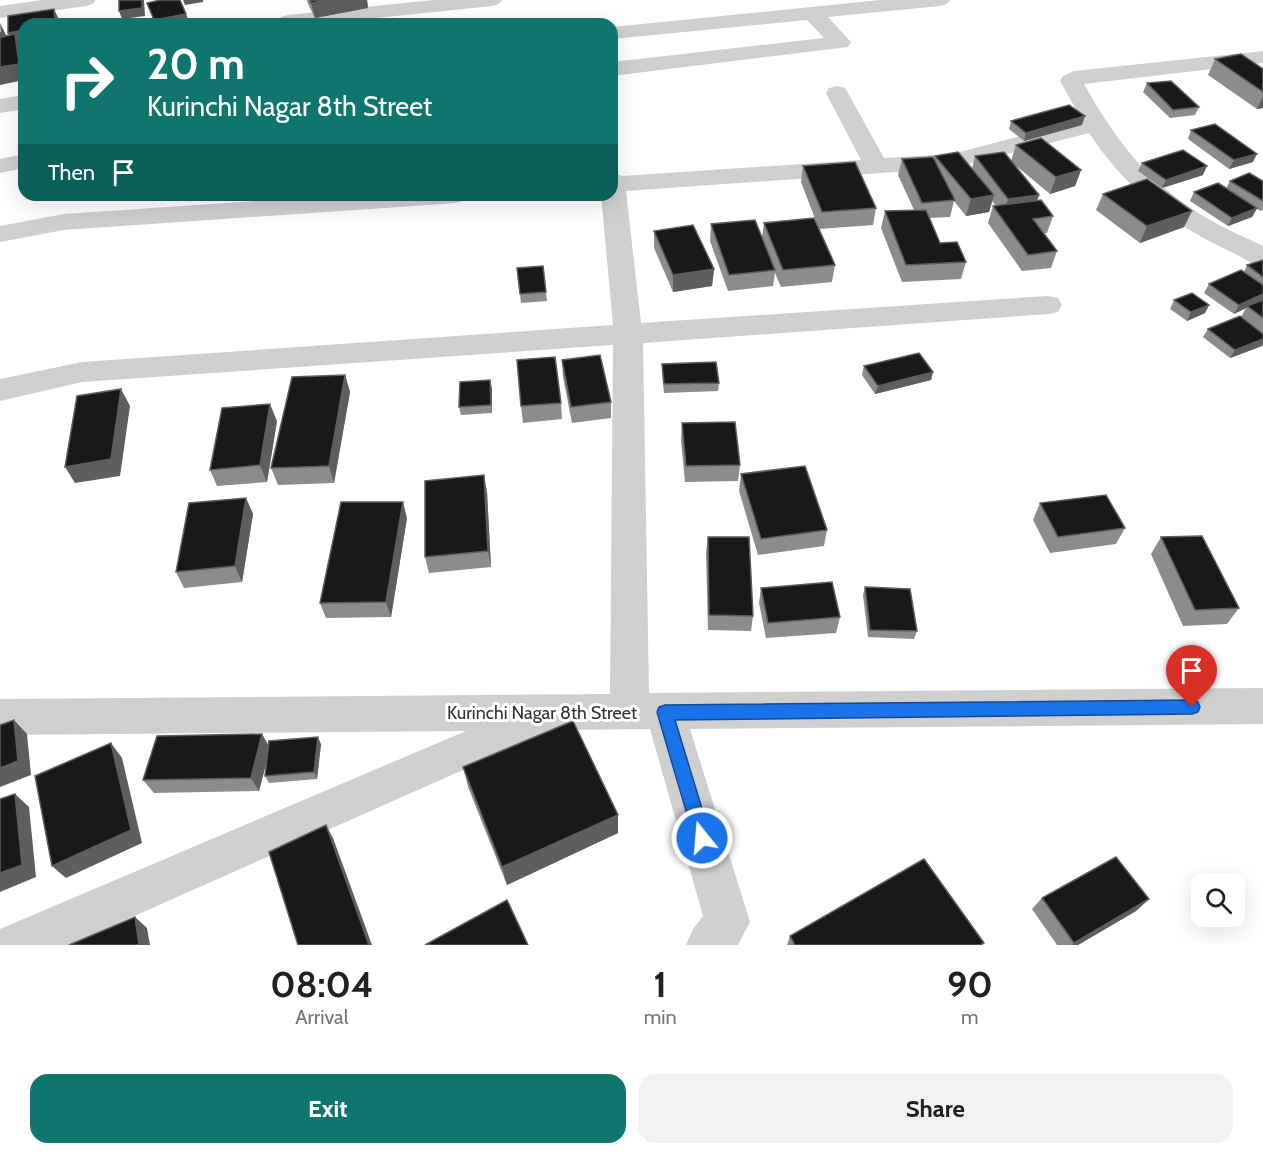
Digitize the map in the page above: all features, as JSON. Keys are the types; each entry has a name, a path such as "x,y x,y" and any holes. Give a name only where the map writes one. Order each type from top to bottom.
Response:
{"street":[{"path":"0,12 86,0"},
{"path":"290,18 302,0"},
{"path":"332,18 492,0"},
{"path":"618,32 826,8 940,0"},
{"path":"618,68 840,42 826,8"},
{"path":"1257,248 1225,238 1156,195 1123,166 1095,124 1071,81 1082,76 1263,57"},
{"path":"837,93 877,167"},
{"path":"0,106 18,103"},
{"path":"618,183 952,161 1095,124"},
{"path":"0,166 18,162"},
{"path":"0,234 64,222 369,201"},
{"path":"614,201 628,334 650,712 665,712 728,922 709,945"},
{"path":"0,390 82,372 1048,305"},
{"name":"Kurinchi Nagar 8th Street","path":"0,717 1263,706"},
{"path":"16,945 551,713"}],"building":[{"path":"119,0 142,0 142,8 119,11"},
{"path":"160,0 180,0 186,14 153,18 147,3"},
{"path":"310,0 326,0 311,3"},
{"path":"54,9 55,18 18,18 18,31 8,33 8,16"},
{"path":"0,32 1,37 15,34 18,64 0,67"},
{"path":"1241,54 1263,69 1263,92 1215,59"},
{"path":"1171,81 1199,107 1173,110 1147,83"},
{"path":"1069,105 1085,116 1026,133 1011,121"},
{"path":"1215,124 1257,154 1234,160 1191,130"},
{"path":"1041,138 1081,170 1056,177 1016,145"},
{"path":"1183,150 1207,166 1166,180 1142,163"},
{"path":"958,152 994,195 971,199 935,156"},
{"path":"1004,152 1039,195 1008,199 975,156"},
{"path":"933,157 955,200 922,203 902,159"},
{"path":"855,162 876,208 822,212 803,166"},
{"path":"1249,173 1263,181 1263,201 1230,181"},
{"path":"1147,179 1192,211 1147,226 1103,194"},
{"path":"1218,183 1257,208 1232,218 1194,192"},
{"path":"1041,200 1053,216 1033,219 1057,251 1028,255 993,206"},
{"path":"926,210 940,243 957,242 966,262 906,265 885,211"},
{"path":"814,218 835,265 783,270 764,223"},
{"path":"755,220 775,270 729,275 711,224"},
{"path":"693,225 714,269 673,275 654,231"},
{"path":"1263,260 1263,277 1247,265"},
{"path":"543,266 546,292 520,294 517,268"},
{"path":"1241,270 1263,285 1263,294 1239,305 1209,284"},
{"path":"1192,293 1209,305 1191,312 1174,300"},
{"path":"1263,300 1263,318 1247,306"},
{"path":"1240,316 1263,334 1263,339 1235,350 1208,329"},
{"path":"919,353 933,372 878,386 864,366"},
{"path":"600,355 611,402 571,407 562,360"},
{"path":"555,357 561,403 521,406 517,360"},
{"path":"716,362 719,383 664,384 662,364"},
{"path":"345,375 329,466 271,468 292,377"},
{"path":"490,380 491,405 459,407 460,382"},
{"path":"121,389 111,459 65,467 77,396"},
{"path":"270,404 260,465 210,470 222,408"},
{"path":"735,422 740,465 686,466 682,423"},
{"path":"805,466 827,530 761,539 741,474"},
{"path":"484,475 488,551 425,557 425,481"},
{"path":"1106,495 1125,528 1058,537 1040,503"},
{"path":"246,498 235,566 176,572 189,503"},
{"path":"341,502 403,502 386,602 320,603"},
{"path":"1202,536 1239,608 1195,610 1161,537"},
{"path":"708,537 749,537 753,616 709,615"},
{"path":"832,582 840,617 768,623 761,588"},
{"path":"865,587 910,589 917,631 870,630"},
{"path":"14,720 18,761 0,768 0,725"},
{"path":"573,721 618,815 502,867 463,767"},
{"path":"262,734 251,778 143,780 157,736"},
{"path":"318,737 314,772 265,776 269,741"},
{"path":"111,743 131,830 52,866 35,776"},
{"path":"15,794 22,865 0,873 0,799"},
{"path":"326,825 369,945 298,945 269,852"},
{"path":"1116,857 1149,899 1074,943 1042,898"},
{"path":"924,859 984,943 980,945 795,945 790,936"},
{"path":"507,900 528,945 425,945"},
{"path":"135,917 139,945 69,945"}],"route":[{"path":"702,838 665,712 1192,707"}]}
